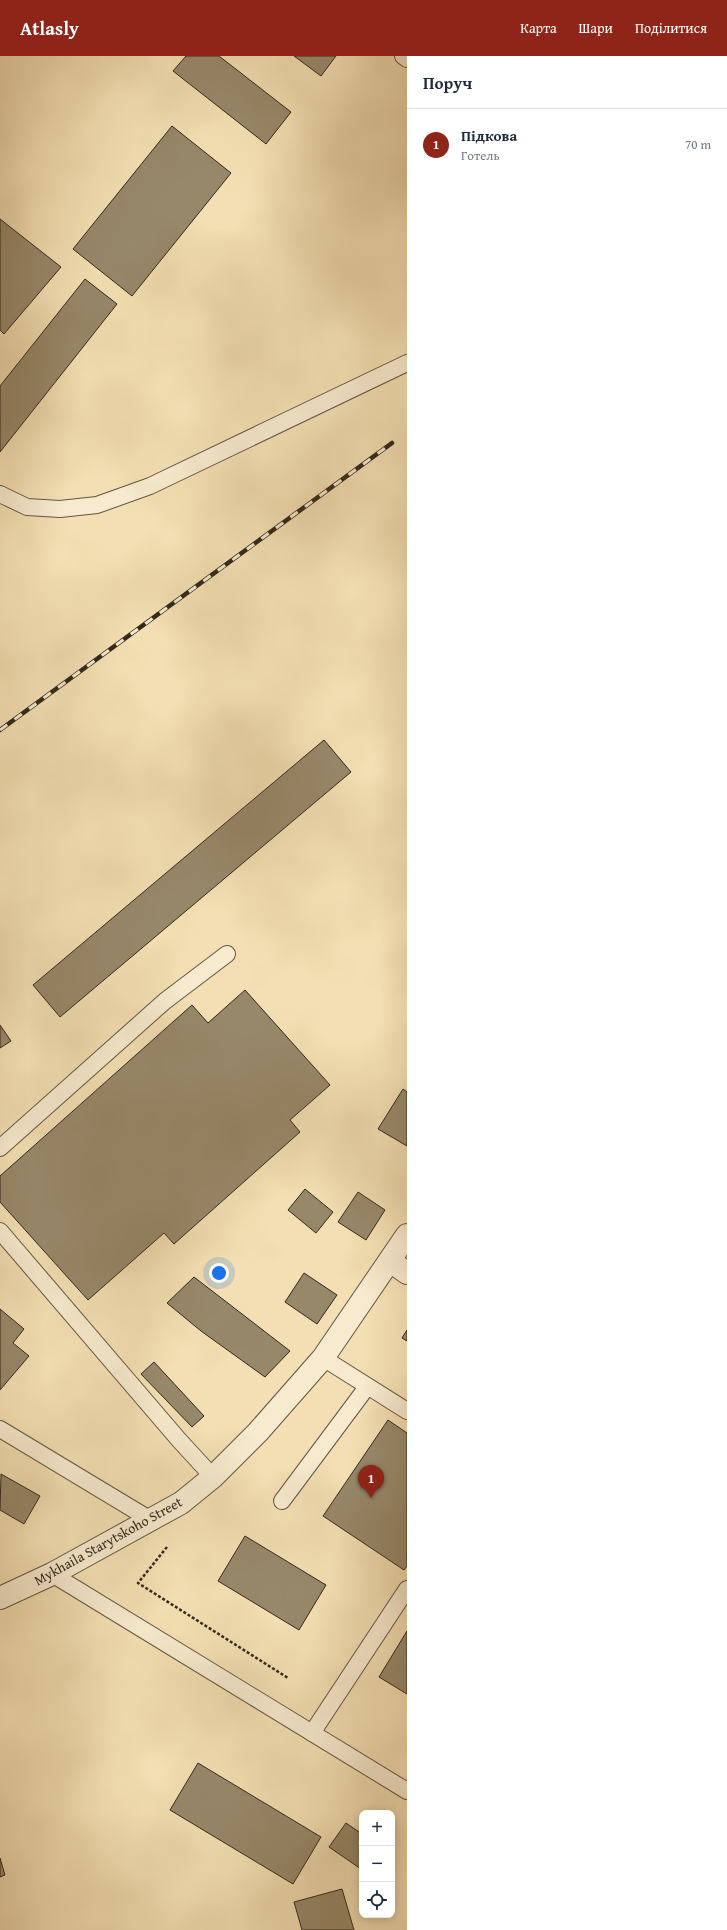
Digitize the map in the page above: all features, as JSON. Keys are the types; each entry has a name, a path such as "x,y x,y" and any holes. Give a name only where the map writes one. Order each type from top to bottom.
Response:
{"street":[{"name":"Mykhaila Starytskoho Street","path":"0,1598 52,1574 181,1503 213,1477 258,1432 323,1358 399,1267 407,1235"}],"lane":[{"path":"403,56 407,59"},
{"path":"0,494 27,507 60,509 97,505 150,486 407,363"},
{"path":"0,1148 165,1001 227,954"},
{"path":"0,1231 179,1440 213,1477"},
{"path":"323,1358 407,1411"},
{"path":"282,1501 367,1387"},
{"path":"0,1429 151,1520"},
{"path":"52,1574 407,1791"},
{"path":"312,1733 407,1589"}],"path":[{"path":"167,1547 138,1583 288,1678"}],"building":[{"path":"186,56 219,56 291,112 266,144 173,71"},
{"path":"294,56 336,56 321,76"},
{"path":"172,126 231,173 132,296 73,249"},
{"path":"0,219 61,267 4,334 0,330"},
{"path":"85,279 117,304 0,452 0,386"},
{"path":"324,740 351,772 60,1017 33,985"},
{"path":"245,990 330,1085 290,1120 300,1132 174,1244 164,1233 88,1300 0,1202 0,1176 192,1005 208,1023"},
{"path":"0,1025 11,1041 0,1048"},
{"path":"403,1089 407,1092 407,1146 378,1129"},
{"path":"305,1189 333,1212 316,1233 288,1210"},
{"path":"358,1192 385,1210 366,1240 338,1222"},
{"path":"304,1273 337,1295 317,1324 285,1302"},
{"path":"194,1277 290,1351 265,1377 201,1331 167,1303"},
{"path":"0,1309 24,1329 13,1343 29,1356 0,1390"},
{"path":"407,1330 407,1341 402,1338"},
{"path":"154,1362 204,1416 192,1427 141,1374"},
{"path":"388,1420 407,1433 407,1566 404,1570 323,1516"},
{"path":"1,1474 40,1496 24,1524 0,1510"},
{"path":"245,1536 326,1585 299,1630 218,1581"},
{"path":"407,1631 407,1694 379,1677"},
{"path":"198,1763 321,1837 293,1884 170,1810"},
{"path":"346,1823 359,1832 359,1868 329,1847"},
{"path":"0,1858 5,1875 0,1877"},
{"path":"342,1889 354,1930 302,1930 294,1902"}],"railway":[{"path":"0,730 392,443"}],"place":[{"name":"Підкова","path":"371,1498"}]}
